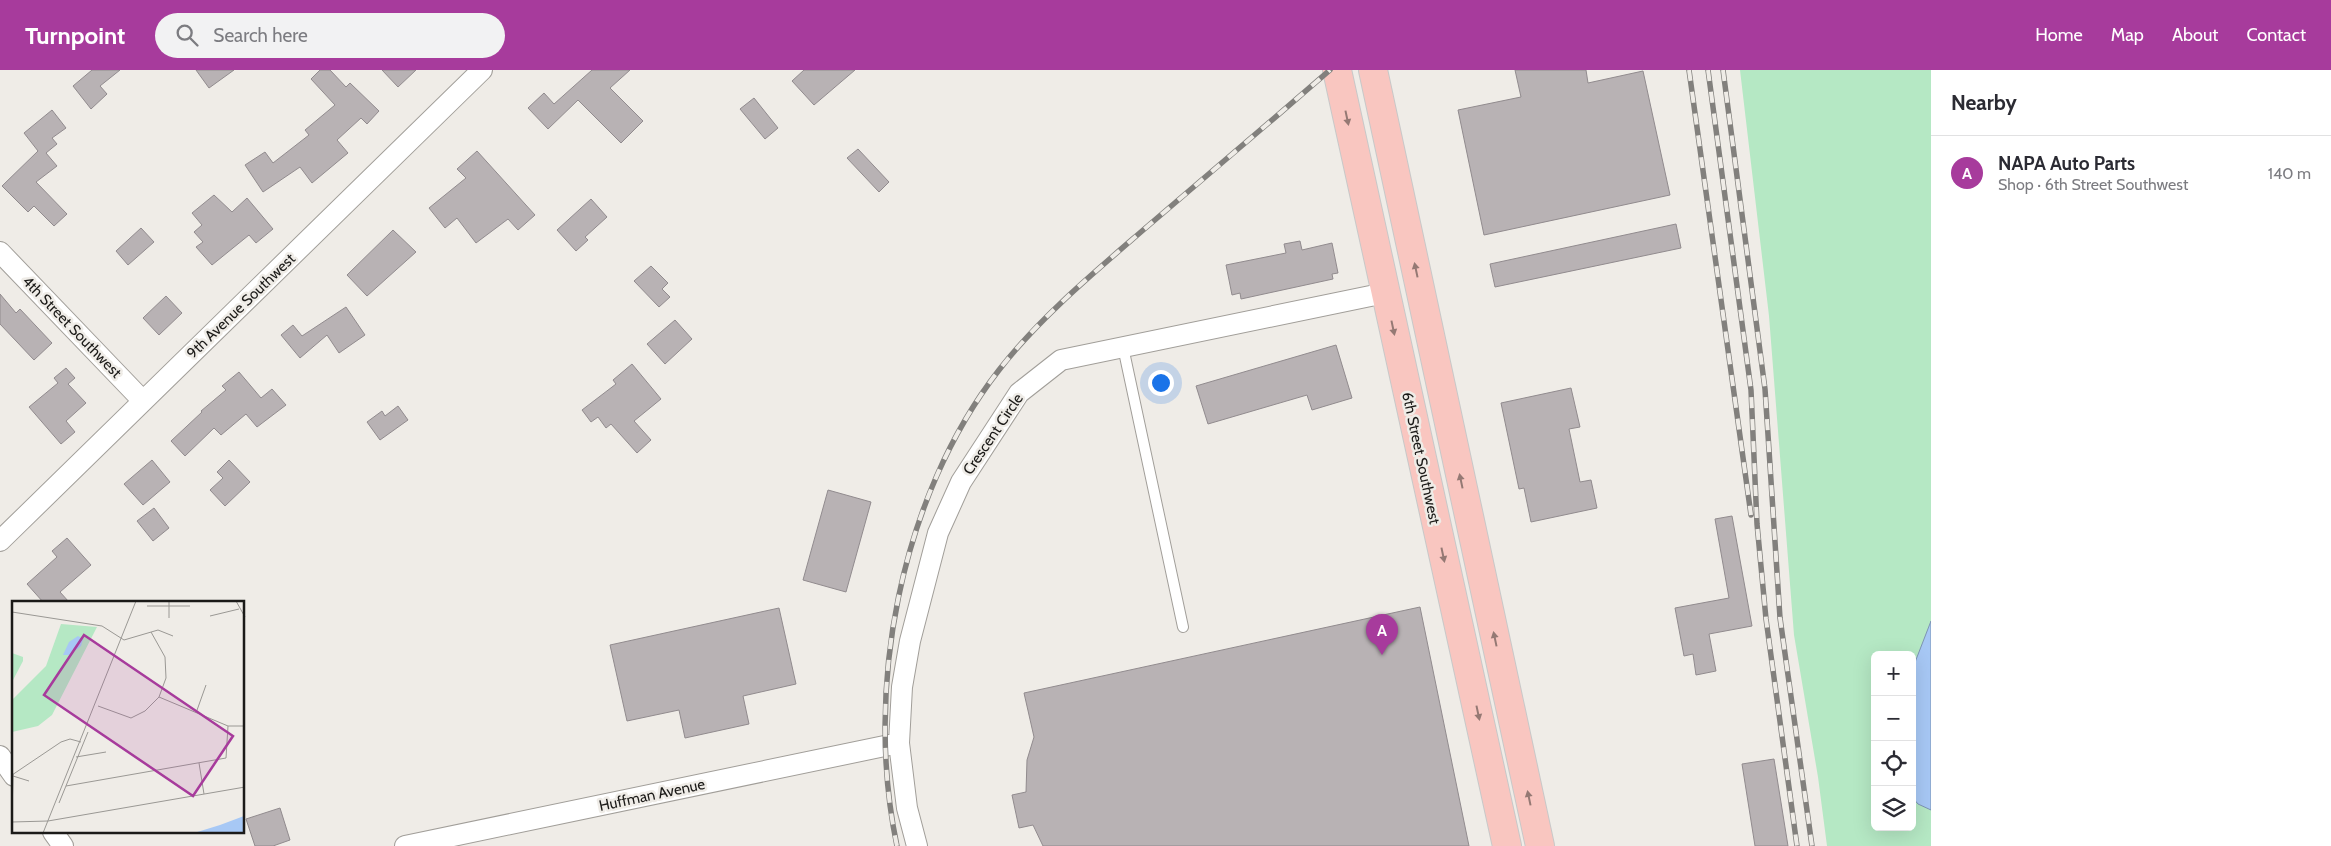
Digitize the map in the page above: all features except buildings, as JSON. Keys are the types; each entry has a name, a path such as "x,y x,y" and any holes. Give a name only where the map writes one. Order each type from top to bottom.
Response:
{"main road":[{"name":"6th Street Southwest","path":"1336,70 1507,846"},
{"path":"1373,70 1540,846"}],"street":[{"name":"9th Avenue Southwest","path":"0,541 482,70"},
{"name":"4th Street Southwest","path":"0,252 143,401"},
{"name":"Crescent Circle","path":"917,846 907,808 898,743 902,687 914,622 938,533 961,482 1019,392 1061,360 1385,294"},
{"name":"Huffman Avenue","path":"405,846 470,839 898,743"},
{"path":"0,756 12,773"},
{"path":"54,834 63,846"}],"lane":[{"path":"1123,348 1182,627"}],"green space":[{"path":"1740,70 1931,70 1931,846 1827,846 1818,777 1794,635 1769,316"}],"water":[{"path":"1931,621 1931,810 1916,802 1916,660"}],"railway":[{"path":"897,846 888,786 885,724 889,660 899,597 915,535 937,476 965,421 999,370 1051,312 1330,70"},
{"path":"1689,70 1751,515"},
{"path":"1708,70 1751,390 1757,524 1766,619 1797,846"},
{"path":"1723,70 1765,389 1780,618 1812,846"}],"place":[{"name":"NAPA Auto Parts","path":"1382,655"}]}
